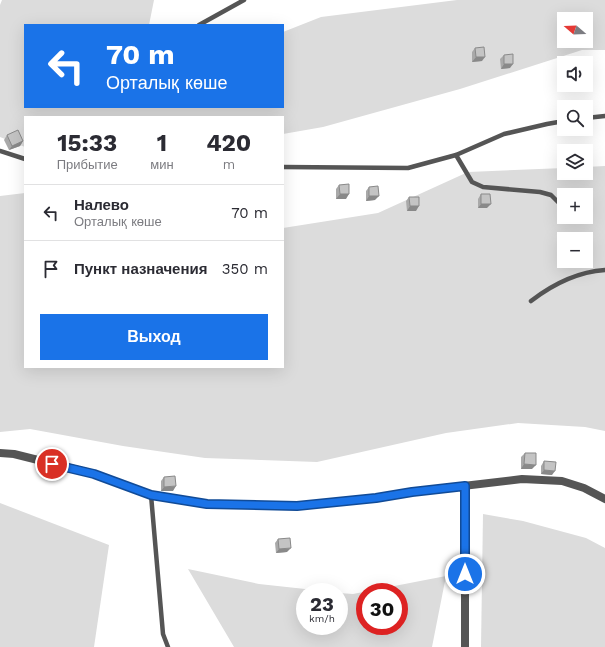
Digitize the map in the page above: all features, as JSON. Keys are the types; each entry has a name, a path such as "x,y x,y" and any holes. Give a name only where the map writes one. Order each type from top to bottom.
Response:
{"street":[{"path":"0,453 14,454 94,474 151,495 207,504 297,506 376,498 412,492 522,479 562,481 584,488 605,499"},
{"path":"465,486 465,647"}],"lane":[{"path":"201,24 244,0"},
{"path":"593,117 605,116"},
{"path":"284,167 408,168 456,155 504,134 557,122"},
{"path":"0,151 24,159"},
{"path":"456,155 472,182 483,187 540,192 551,195 557,201"},
{"path":"531,301 546,290 572,276 595,270 605,270"},
{"path":"151,495 163,634 168,647"}],"shaded area":[{"path":"2,0 154,0 149,24 24,24 24,108 284,108 284,32 321,17 457,0 605,0 605,50 582,50 563,56 557,56 557,58 460,89 323,127 284,134 284,116 24,116 24,147 0,137 0,5"},
{"path":"605,166 605,431 585,427 518,423 446,433 317,462 205,458 123,446 30,429 0,432 0,196 24,193 24,368 284,368 284,228 378,213 468,172 557,168 557,180 593,180 593,167"},
{"path":"0,503 109,545 94,647 0,647"},
{"path":"483,514 523,521 586,538 605,548 605,647 481,647"},
{"path":"188,569 259,584 296,588 296,635 348,635 348,594 356,593 356,635 408,635 408,583 446,576 432,647 234,647"}],"building":[{"path":"484,47 485,57 476,57 475,48"},
{"path":"513,54 513,64 504,64 504,55"},
{"path":"18,130 23,141 12,146 7,135"},
{"path":"349,184 349,194 340,194 339,185"},
{"path":"378,186 379,196 369,196 369,187"},
{"path":"481,194 490,194 491,204 481,204"},
{"path":"409,197 419,197 419,206 410,206"},
{"path":"525,453 536,453 536,465 524,464"},
{"path":"544,461 556,462 555,471 544,470"},
{"path":"175,476 176,486 164,487 164,477"},
{"path":"290,538 291,548 279,549 278,539"}],"route":[{"path":"52,464 94,474 151,495 207,504 297,506 376,498 465,486 465,574"}]}
